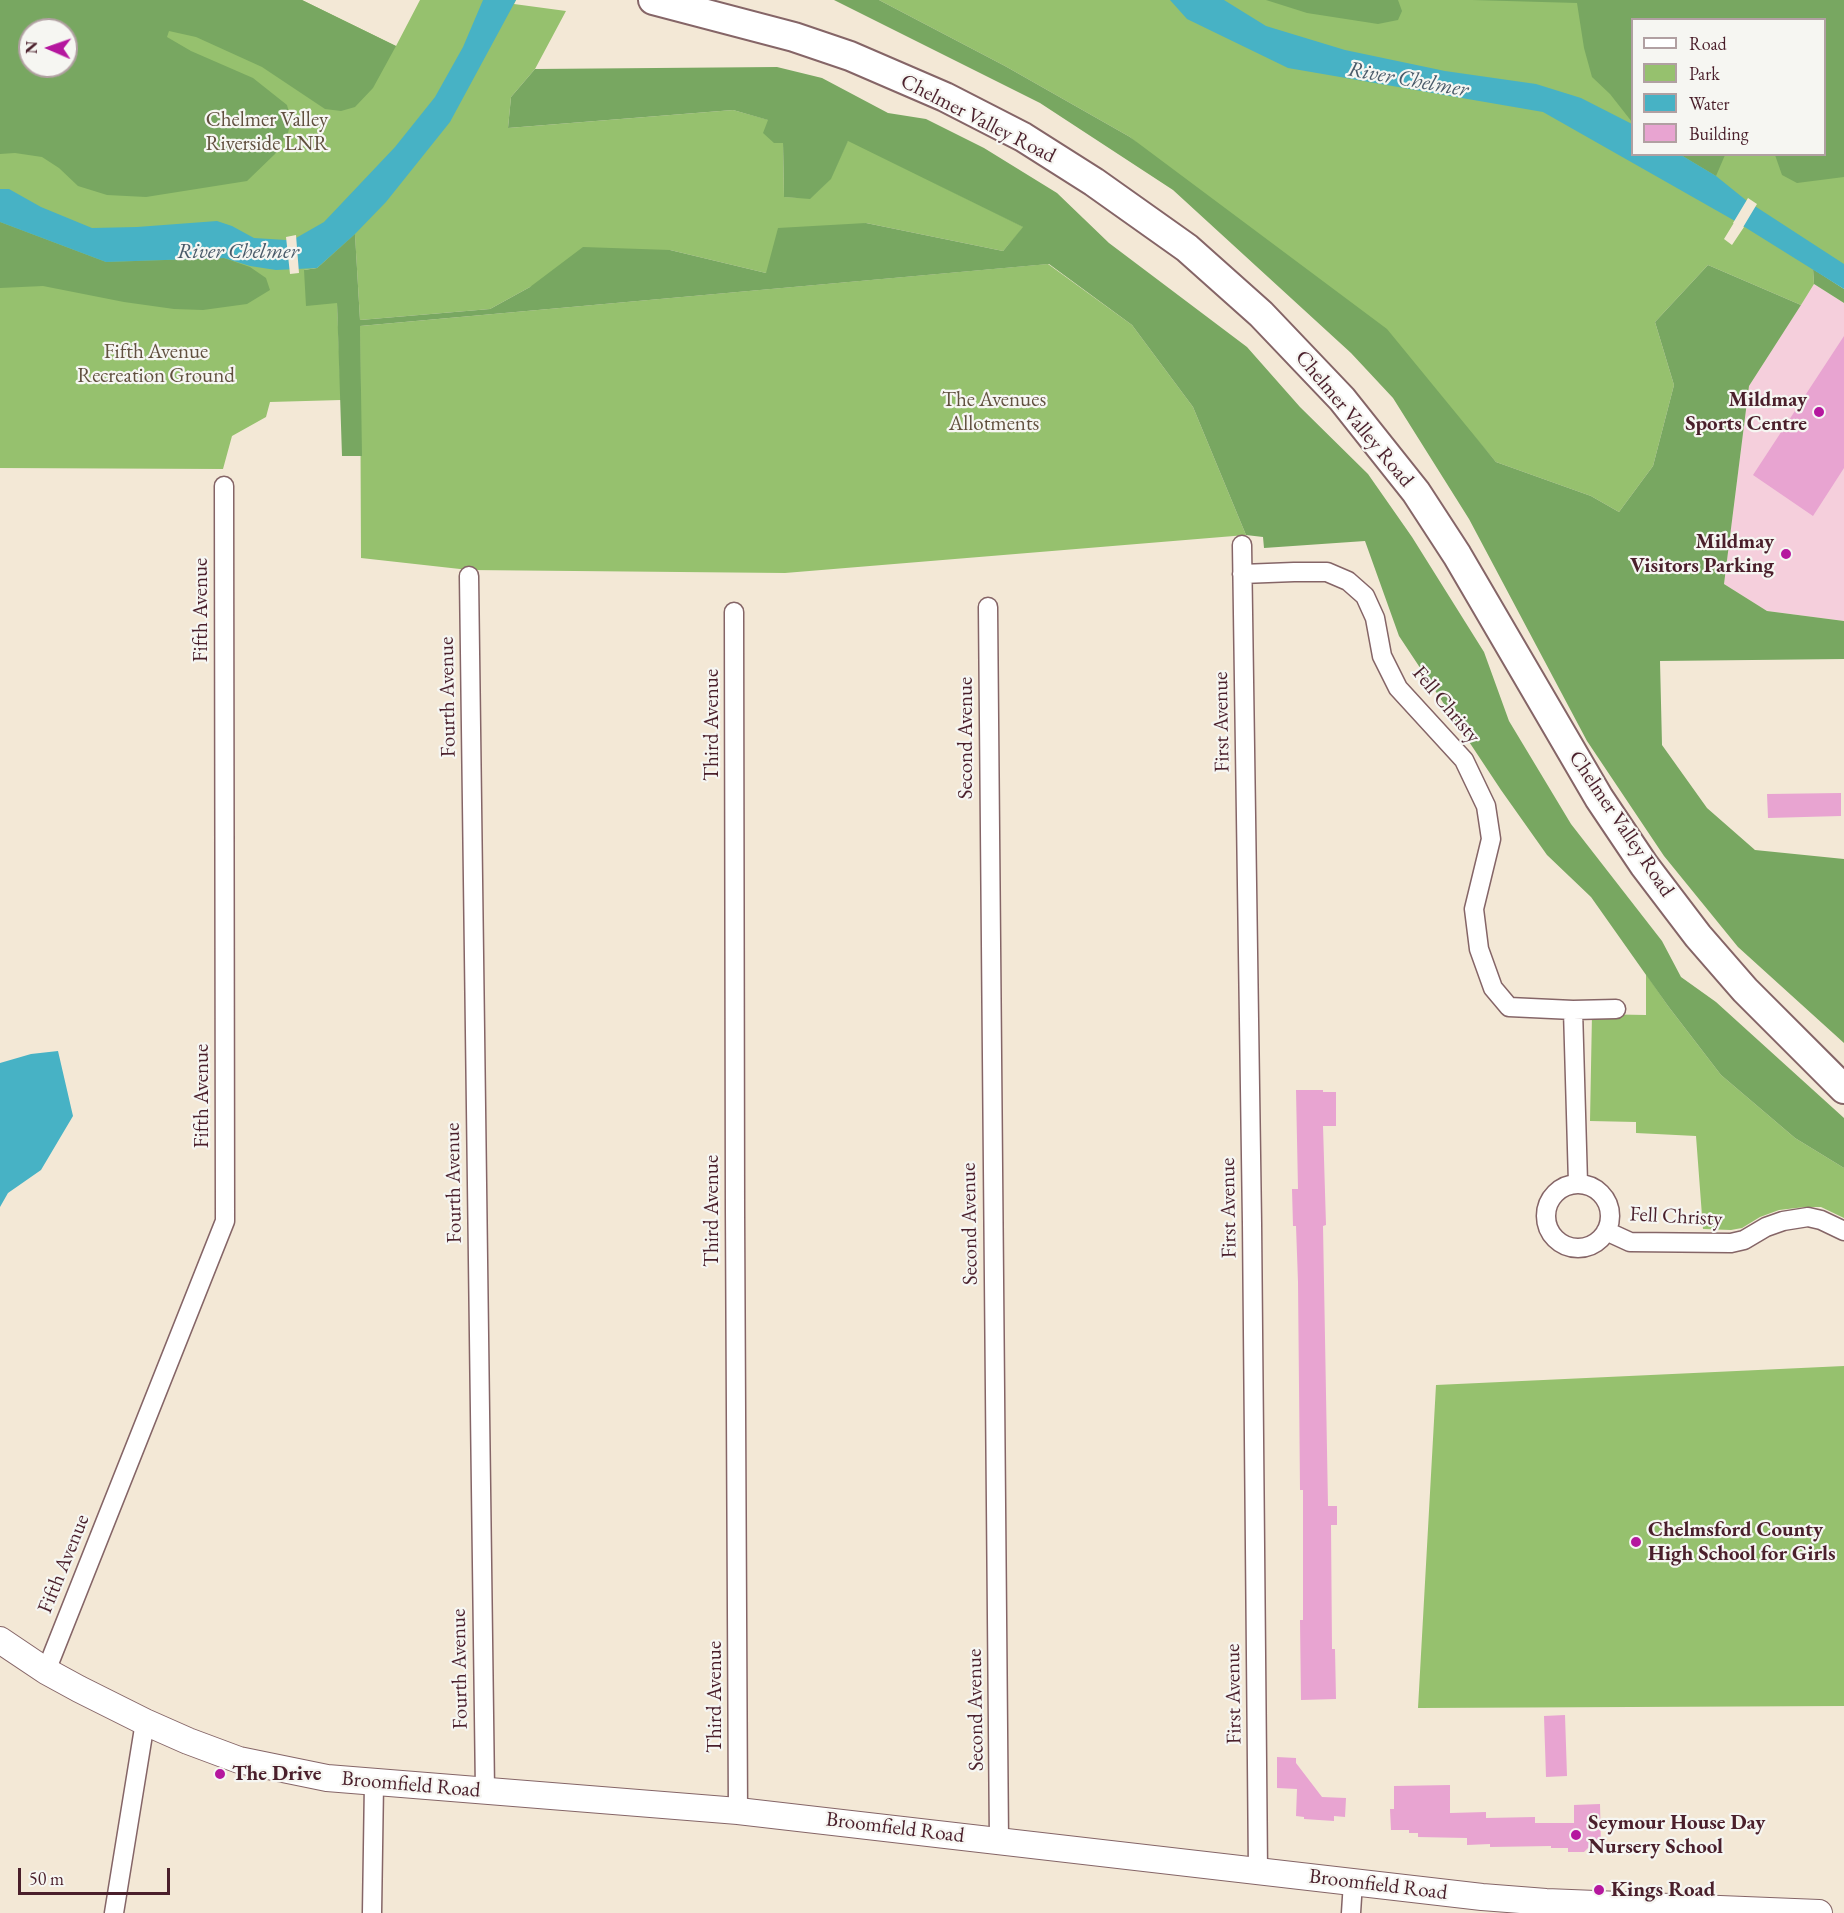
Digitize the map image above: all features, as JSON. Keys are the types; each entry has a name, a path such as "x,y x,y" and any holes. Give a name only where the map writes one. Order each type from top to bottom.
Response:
{"main road":[{"name":"Chelmer Valley Road","path":"653,0 748,24 850,56 945,97 1023,137 1094,182 1186,248 1262,314 1342,399 1416,492 1457,555 1599,798 1644,866 1698,936 1745,990 1844,1089"},
{"name":"Broomfield Road","path":"0,1640 46,1671 145,1722 239,1760 327,1778 738,1810 1353,1882 1546,1902 1819,1913"}],"street":[{"name":"Fifth Avenue","path":"46,1671 225,1221 224,486"},
{"name":"First Avenue","path":"1242,544 1252,1223 1258,1871"},
{"name":"Fell Christy","path":"1242,574 1327,572 1348,581 1365,596 1375,618 1382,656 1398,688 1464,760 1486,806 1491,839 1474,909 1479,949 1493,988 1509,1007 1573,1010 1616,1009"},
{"name":"Fourth Avenue","path":"469,576 485,1791"},
{"name":"Second Avenue","path":"988,607 999,1840"},
{"name":"Third Avenue","path":"734,612 738,1810"},
{"path":"1573,1010 1578,1183"},
{"name":"Fell Christy","path":"1578,1183 1589,1185 1598,1190 1606,1199 1610,1209 1610,1221 1606,1231 1592,1245 1573,1248 1563,1245 1549,1230 1546,1208 1558,1190 1567,1185 1578,1183"},
{"name":"Fell Christy","path":"1606,1231 1630,1242 1731,1243 1744,1240 1766,1227 1783,1221 1808,1217 1821,1220 1844,1231"},
{"path":"114,1913 145,1722"},
{"path":"372,1913 374,1782"},
{"path":"1351,1913 1353,1882"}],"shaded area":[{"path":"1814,284 1844,303 1844,621 1767,611 1724,584 1749,386"}],"green space":[{"path":"0,0 302,0 396,46 420,0 516,0 514,4 566,11 535,69 511,97 508,128 733,110 769,120 783,143 784,197 810,198 830,179 848,140 1024,227 1003,251 866,223 766,273 670,250 530,287 490,309 360,320 355,235 317,268 304,270 337,303 341,400 270,402 266,417 232,436 223,469 0,468"},
{"name":"Chelmer Valley Riverside LNR","path":"0,0 302,0 396,46 373,88 355,107 341,111 325,109 262,67 196,37 169,31 167,37 191,51 253,78 287,105 291,120 288,133 275,154 247,181 146,197 107,195 78,186 59,168 42,157 15,153 0,154"},
{"path":"834,0 879,0 1005,66 1130,137 1387,329 1496,462 1591,496 1619,512 1653,466 1674,385 1655,322 1708,265 1801,305 1749,386 1724,584 1767,611 1844,621 1844,659 1660,661 1662,745 1707,808 1755,850 1844,859 1844,1043 1738,947 1664,856 1587,741 1469,519 1393,398 1351,353 1173,190 1040,103"},
{"path":"879,0 1844,0 1844,264 1813,269 1814,284 1801,305 1708,265 1655,322 1674,385 1653,466 1619,512 1591,496 1496,462 1472,434 1130,137 1005,66","holes":["1735,221 1744,227 1732,245 1724,239"]},
{"path":"1266,0 1398,0 1402,11 1398,20 1378,24 1307,13"},
{"path":"1472,0 1844,0 1844,177 1797,183 1782,175 1775,156 1826,156 1826,18 1631,18 1631,121 1610,94 1592,77 1584,48 1577,3"},
{"path":"777,67 822,78 888,113 926,119 984,148 1057,193 1109,243 1247,347 1300,407 1368,474 1412,537 1484,652 1509,721 1571,824 1662,941 1681,977 1716,1002 1844,1118 1844,1168 1795,1138 1721,1075 1668,1006 1591,897 1547,855 1399,636 1365,541 1264,548 1263,537 1246,535 1193,407 1132,325 1049,264 360,326 362,456 342,456 337,303 306,306 304,270 317,268 355,234 360,320 490,309 530,287 583,247 670,250 766,273 778,228 866,223 1003,251 1023,227 848,141 831,179 810,199 784,197 783,143 774,143 763,133 768,120 733,110 508,128 511,97 535,69"},
{"path":"1683,156 1725,156 1716,176"},
{"path":"0,222 106,262 224,258 250,267 266,278 270,290 247,304 203,310 174,309 124,302 43,286 0,288"},
{"name":"The Avenues Allotments","path":"1048,264 1132,325 1193,407 1246,535 785,573 469,570 361,558 360,326"},
{"path":"1813,269 1844,289 1844,303 1814,284"},
{"path":"1646,974 1721,1075 1795,1138 1844,1168 1844,1218 1821,1207 1805,1207 1779,1210 1760,1217 1742,1228 1703,1229 1696,1136 1636,1133 1636,1122 1590,1121 1592,1014 1646,1015"},
{"name":"Chelmsford County High School for Girls","path":"1844,1366 1844,1706 1418,1708 1436,1385"}],"water":[{"name":"River Chelmer","path":"483,0 516,0 450,122 386,202 317,268 276,270 250,266 224,258 106,262 0,222 0,189 9,189 41,207 92,228 217,221 254,238 286,240 296,238 324,222 395,147 435,97 463,47"},
{"name":"River Chelmer","path":"1170,0 1224,0 1266,26 1345,50 1445,71 1536,84 1581,98 1631,123 1631,156 1683,156 1716,176 1747,201 1844,264 1844,289 1735,221 1543,112 1288,68 1187,19"},
{"path":"58,1051 73,1116 41,1170 8,1193 0,1207 0,1063 31,1054"}],"pier":[{"path":"1748,198 1757,204 1742,229 1733,223"},
{"path":"296,235 299,273 290,274 286,237"}],"building":[{"name":"Mildmay Sports Centre","path":"1844,336 1844,468 1813,516 1753,475"},
{"path":"1841,793 1841,816 1768,818 1767,794"},
{"path":"1296,1090 1336,1092 1336,1126 1323,1126 1326,1225 1323,1226 1328,1506 1337,1506 1337,1525 1331,1525 1332,1649 1335,1649 1336,1699 1301,1700 1303,1490 1300,1490 1298,1282 1292,1189 1298,1189"},
{"path":"1565,1715 1567,1776 1546,1777 1544,1716"},
{"path":"1277,1757 1296,1758 1296,1763 1322,1797 1346,1798 1345,1817 1334,1816 1334,1821 1304,1819 1304,1817 1296,1816 1297,1789 1277,1788"},
{"path":"1450,1785 1450,1813 1486,1812 1486,1818 1535,1817 1535,1823 1574,1823 1574,1805 1600,1804 1601,1848 1588,1848 1584,1852 1568,1852 1568,1848 1551,1848 1551,1846 1490,1847 1490,1844 1467,1845 1467,1838 1418,1837 1418,1833 1409,1833 1409,1830 1391,1830 1390,1809 1394,1809 1394,1786"}],"place":[{"name":"Mildmay Sports Centre","path":"1819,412"},
{"name":"Mildmay Visitors Parking","path":"1786,554"},
{"name":"Chelmsford County High School for Girls","path":"1636,1542"},
{"name":"The Drive","path":"220,1774"},
{"name":"Seymour House Day Nursery School","path":"1576,1835"},
{"name":"Kings Road","path":"1599,1890"}],"park label":[{"name":"Fifth Avenue Recreation Ground","path":"156,364"}]}
